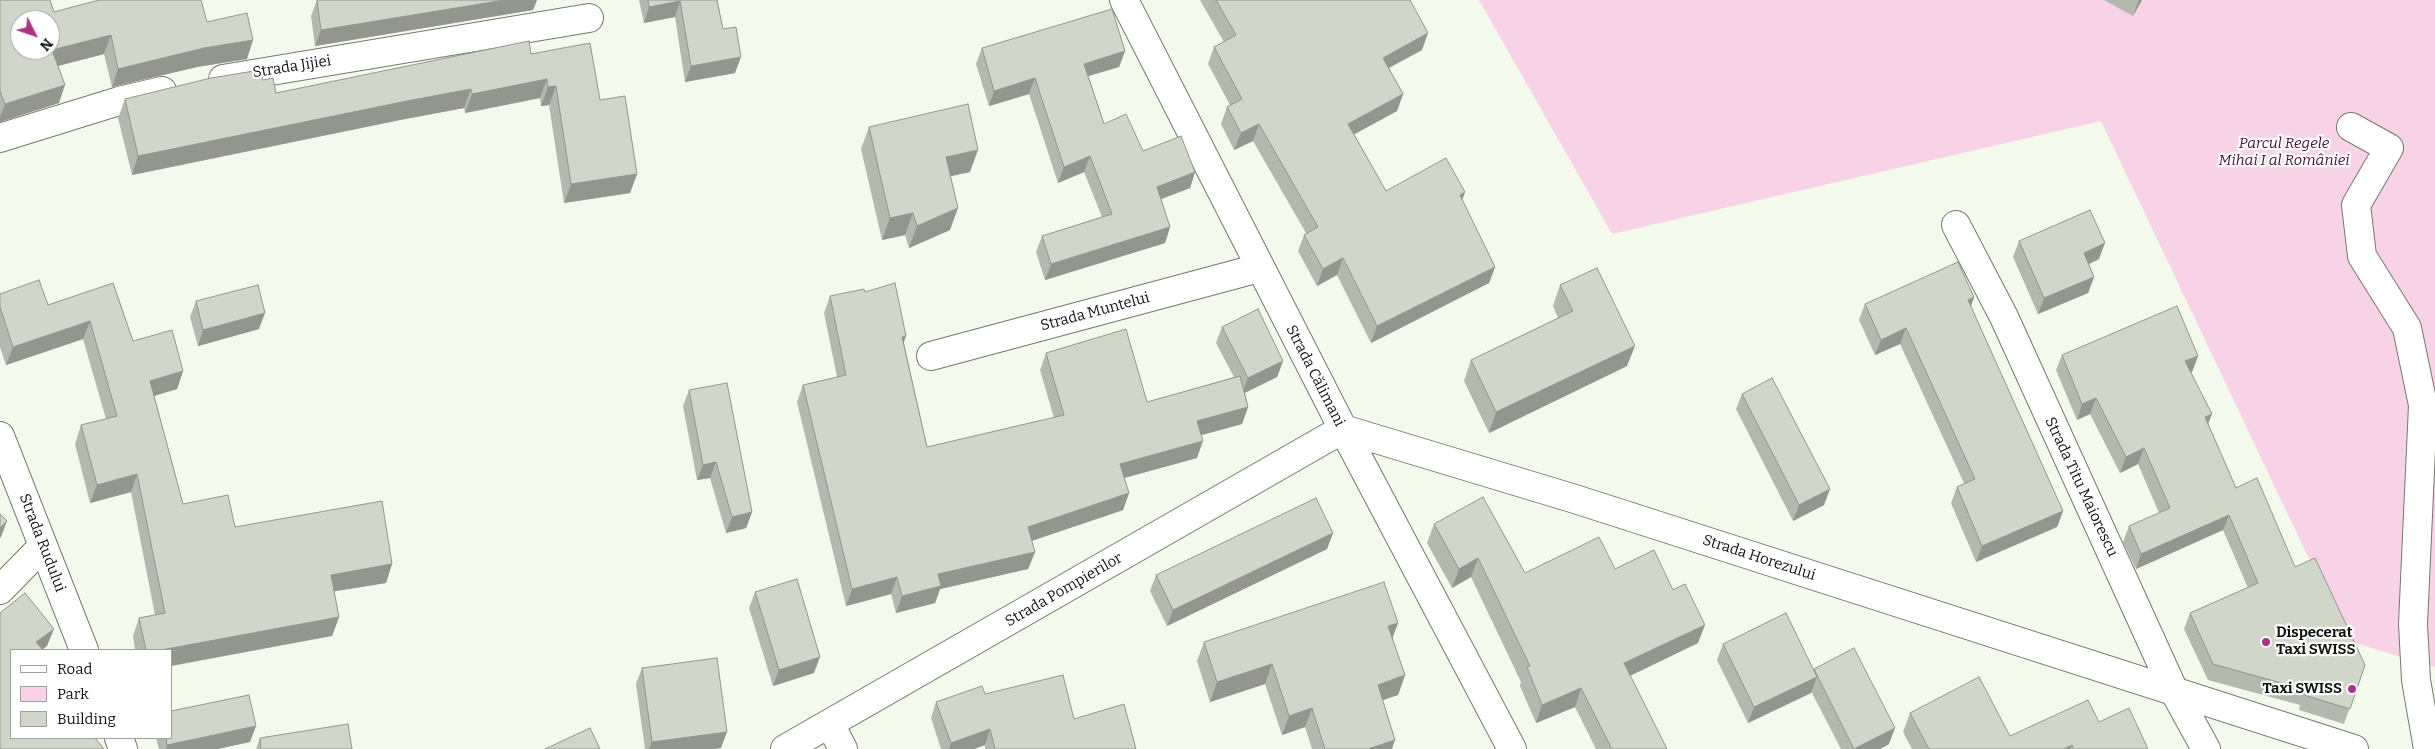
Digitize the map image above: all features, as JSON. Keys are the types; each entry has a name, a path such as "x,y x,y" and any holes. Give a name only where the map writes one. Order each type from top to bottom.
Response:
{"street":[{"name":"Strada Călimani","path":"1124,0 1343,429 1512,749"},
{"name":"Strada Jijiei","path":"0,138 119,101 192,85 590,18"},
{"path":"2350,127 2389,148 2356,205 2362,256 2407,328 2423,405 2413,624 2416,680 2428,749"},
{"name":"Strada Titu Maiorescu","path":"1956,225 2004,317 2174,691 2206,749"},
{"name":"Strada Muntelui","path":"931,356 1260,268"},
{"name":"Strada Horezului","path":"1343,429 1575,499 2354,749"},
{"name":"Strada Pompierilor","path":"785,749 1343,429"},
{"name":"Strada Rudului","path":"0,436 84,649"},
{"path":"0,590 43,546"},
{"path":"830,724 843,749"}],"green space":[{"name":"Parcul Regele Mihai I al României","path":"1479,0 2435,0 2435,667 2348,641 2101,121 1612,234"}],"building":[{"path":"0,0 50,0 53,10 10,10 10,60 56,60 65,85 5,104 0,91"},
{"path":"99,0 201,0 207,22 247,13 253,40 204,48 118,69 111,35 60,48 60,10"},
{"path":"317,0 505,0 321,30"},
{"path":"648,0 717,0 723,29 736,27 741,57 691,66 680,1 649,7"},
{"path":"1216,0 1410,0 1428,33 1383,58 1403,94 1348,124 1386,191 1446,158 1465,192 1460,195 1495,267 1377,326 1343,258 1323,269 1304,235 1318,227 1259,124 1241,133 1227,107 1242,99 1214,47 1236,35"},
{"path":"1112,9 1125,51 1084,64 1104,124 1126,114 1143,151 1181,136 1195,172 1157,187 1170,227 1051,264 1042,236 1112,214 1090,156 1064,167 1035,78 994,91 982,48"},
{"path":"529,41 531,54 590,43 600,100 625,96 637,174 571,184 556,86 548,87 547,79 472,94 471,89 407,101 138,156 125,99 211,78 260,70 263,80 273,78 276,93"},
{"path":"968,104 978,150 946,157 958,208 917,226 913,213 890,218 869,127"},
{"path":"2090,210 2105,243 2084,253 2094,277 2044,298 2019,241"},
{"path":"1958,262 1974,297 1968,300 2063,511 1982,546 1957,487 1975,479 1906,328 1881,340 1865,304"},
{"path":"1597,268 1635,346 1496,412 1471,360 1573,311 1560,285"},
{"path":"39,280 48,305 113,283 133,341 172,330 183,371 150,381 183,504 228,495 235,527 382,501 392,564 331,575 339,617 166,649 146,649 139,618 165,613 137,474 97,485 81,425 117,416 90,321 13,347 0,307 0,294"},
{"path":"895,283 906,336 902,337 927,447 1064,415 1046,353 1126,329 1147,402 1240,376 1248,407 1197,421 1203,441 1120,464 1129,493 1028,527 1035,552 938,574 941,586 902,596 897,577 852,589 803,385 846,375 830,296 864,289 865,292"},
{"path":"258,285 265,313 203,330 196,301"},
{"path":"2177,306 2198,356 2185,361 2212,414 2205,417 2236,488 2257,478 2295,567 2315,558 2365,665 2350,709 2304,695 2306,690 2213,664 2190,613 2258,583 2229,515 2141,554 2129,526 2170,508 2144,448 2126,457 2096,398 2082,404 2062,355"},
{"path":"1258,309 1283,361 1248,378 1222,327"},
{"path":"1772,378 1830,489 1799,505 1742,394"},
{"path":"727,383 752,512 732,517 716,462 703,465 689,390"},
{"path":"1483,497 1525,573 1599,537 1615,569 1654,550 1673,590 1685,584 1705,625 1624,663 1667,749 1612,749 1581,688 1542,705 1527,667 1530,666 1478,558 1459,569 1434,524"},
{"path":"1316,498 1333,533 1173,610 1156,575"},
{"path":"0,514 7,521 0,528"},
{"path":"797,579 820,657 779,670 755,592"},
{"path":"1384,582 1398,623 1388,626 1405,675 1378,685 1395,740 1368,749 1325,749 1312,708 1289,716 1272,664 1217,682 1204,642"},
{"path":"25,593 54,629 36,642 42,649 10,649 10,739 96,739 104,749 0,749 0,613"},
{"path":"1786,613 1817,677 1754,707 1723,644"},
{"path":"1854,648 1895,728 1854,749 1814,669"},
{"path":"717,658 727,732 652,742 642,668"},
{"path":"1063,675 1074,719 1124,704 1136,749 995,749 990,729 951,743 936,702 982,686 985,694"},
{"path":"1979,677 2010,736 2088,700 2099,722 2129,708 2148,749 2074,749 2072,745 2064,749 1929,749 1910,713"},
{"path":"249,695 256,726 167,745 166,739 172,739 172,711"},
{"path":"348,724 352,749 261,749 260,738"},
{"path":"590,728 600,749 545,749"}],"place":[{"name":"Dispecerat Taxi SWISS","path":"2266,642"},
{"name":"Taxi SWISS","path":"2352,689"}]}
